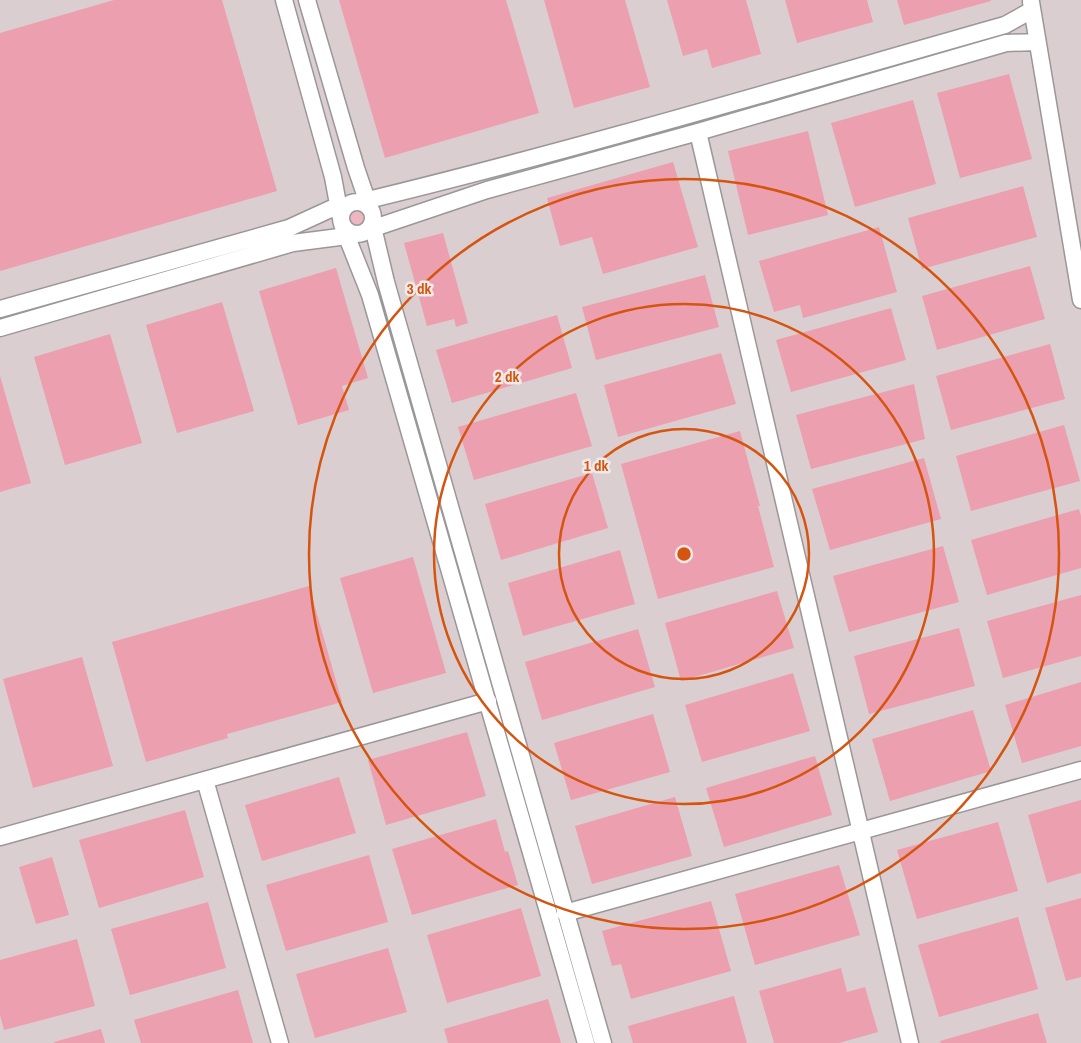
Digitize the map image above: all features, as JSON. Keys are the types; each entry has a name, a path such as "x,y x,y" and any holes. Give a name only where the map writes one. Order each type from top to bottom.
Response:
{"street":[{"path":"284,0 333,178 342,221 370,295 586,1043"},
{"path":"307,0 371,215 388,292 603,1043"},
{"path":"371,215 483,172 696,114 1005,25 1031,5 1081,300"},
{"path":"371,215 487,190 698,132 1006,43 1037,42"},
{"path":"698,132 910,1043"},
{"path":"353,202 363,203 371,215 370,228 362,233 352,233 342,221 344,208 353,202"},
{"path":"0,309 289,228 342,221"},
{"path":"0,328 293,243 342,221"},
{"path":"0,837 488,701"},
{"path":"565,913 1081,770"},
{"path":"205,780 280,1043"}],"shaded area":[{"path":"0,0 1081,0 1081,1043 0,1043"},
{"path":"357,208 364,211 367,218 364,225 357,228 350,225 347,218 350,211"}],"building":[{"path":"114,0 222,0 277,191 0,271 0,33"},
{"path":"339,0 506,0 539,113 385,158"},
{"path":"544,0 625,0 650,87 574,108"},
{"path":"667,0 746,0 761,54 712,68 707,49 683,56"},
{"path":"785,0 867,0 873,22 797,43"},
{"path":"897,0 991,0 991,1 904,25"},
{"path":"1009,74 1032,159 960,178 937,93"},
{"path":"913,100 936,184 855,207 831,123"},
{"path":"808,131 828,215 748,235 728,151"},
{"path":"673,162 698,247 603,274 592,237 560,246 547,198"},
{"path":"1023,186 1037,237 922,269 908,218"},
{"path":"879,227 897,292 803,318 800,305 774,312 759,261"},
{"path":"443,233 468,323 456,327 454,319 427,326 404,243"},
{"path":"1030,266 1045,319 937,350 922,296"},
{"path":"336,268 368,378 342,386 349,410 298,425 259,291"},
{"path":"705,275 719,327 596,360 582,307"},
{"path":"222,302 254,411 177,433 146,325"},
{"path":"891,308 906,360 791,392 776,340"},
{"path":"557,315 572,368 452,403 436,350"},
{"path":"110,334 142,443 65,465 34,357"},
{"path":"1050,344 1065,399 951,430 936,376"},
{"path":"721,353 736,404 618,437 604,385"},
{"path":"0,376 31,483 0,492"},
{"path":"914,384 925,439 811,469 796,415"},
{"path":"576,393 592,446 474,480 458,427"},
{"path":"1064,425 1080,481 971,511 956,456"},
{"path":"740,431 774,567 658,599 621,464"},
{"path":"924,458 941,519 830,550 812,489"},
{"path":"592,473 608,528 501,560 485,504"},
{"path":"1079,509 1081,516 1081,568 987,595 971,540"},
{"path":"943,546 959,602 849,632 833,576"},
{"path":"620,550 635,604 523,636 508,583"},
{"path":"413,557 446,673 373,693 340,578"},
{"path":"309,586 342,702 227,734 228,738 146,762 112,642"},
{"path":"777,591 794,648 681,681 665,623"},
{"path":"1081,595 1081,656 1003,678 987,621"},
{"path":"959,628 975,686 869,714 854,656"},
{"path":"638,629 655,687 542,720 525,662"},
{"path":"82,657 113,766 33,788 3,679"},
{"path":"793,673 810,731 702,762 685,705"},
{"path":"1081,682 1081,746 1022,763 1005,705"},
{"path":"973,710 991,771 890,801 872,739"},
{"path":"653,714 670,772 571,800 554,743"},
{"path":"467,732 486,796 386,825 368,760"},
{"path":"815,756 832,815 724,847 706,788"},
{"path":"339,777 356,833 262,861 245,805"},
{"path":"675,797 692,856 592,884 575,826"},
{"path":"1081,800 1081,873 1047,883 1028,815"},
{"path":"185,810 204,877 99,908 79,840"},
{"path":"496,819 505,852 508,851 518,885 412,915 392,849"},
{"path":"998,822 1018,891 917,919 897,850"},
{"path":"369,855 388,922 286,951 266,885"},
{"path":"52,857 69,915 36,924 19,867"},
{"path":"839,865 860,935 755,965 735,894"},
{"path":"1081,898 1081,977 1066,981 1045,908"},
{"path":"711,901 731,971 631,999 621,964 612,966 602,931"},
{"path":"208,902 226,968 130,995 111,929"},
{"path":"521,908 541,976 447,1003 427,935"},
{"path":"1018,917 1038,989 939,1017 918,945"},
{"path":"77,939 95,1006 4,1030 0,1015 0,960"},
{"path":"388,948 407,1012 315,1038 296,974"},
{"path":"841,968 847,992 865,987 878,1032 839,1043 774,1043 759,991"},
{"path":"238,990 253,1043 141,1043 134,1020"},
{"path":"734,996 747,1043 633,1043 628,1026"},
{"path":"548,999 561,1043 448,1043 444,1029"},
{"path":"1038,1013 1047,1043 941,1043 940,1041"},
{"path":"101,1029 105,1043 54,1043 54,1042"}]}
